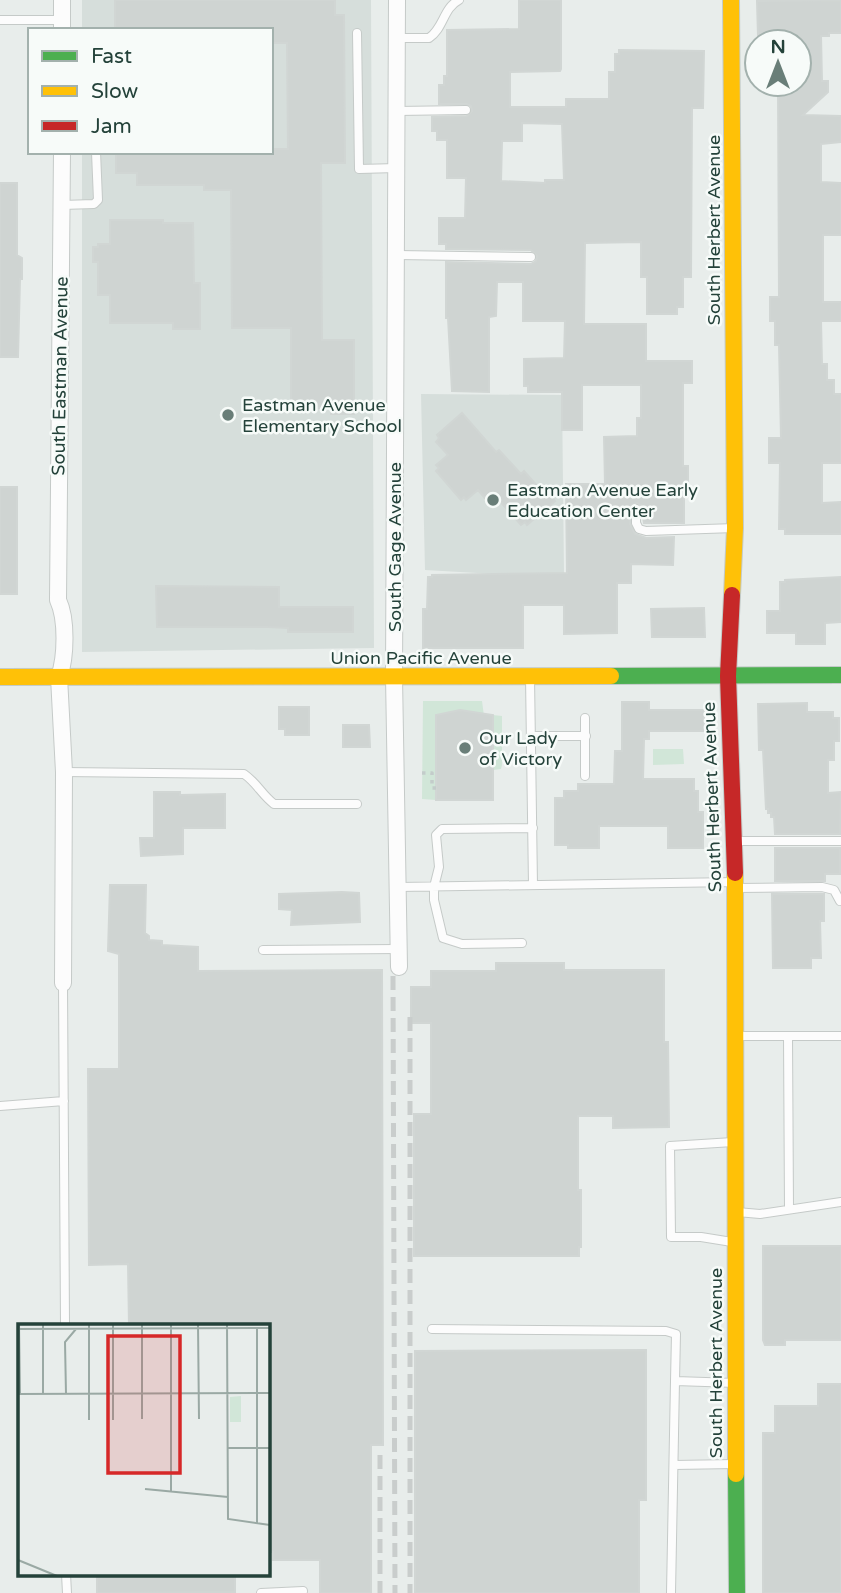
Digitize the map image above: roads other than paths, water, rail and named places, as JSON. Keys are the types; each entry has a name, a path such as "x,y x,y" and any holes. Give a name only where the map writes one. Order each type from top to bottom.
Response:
{"street":[{"path":"62,0 62,25"},
{"name":"South Gage Avenue","path":"397,0 398,255 394,677 399,967"},
{"name":"South Herbert Avenue","path":"732,0 734,528 728,676 735,841 737,1593"},
{"name":"South Eastman Avenue","path":"62,154 58,600 52,610 53,663 59,677 64,772 63,983"},
{"name":"Union Pacific Avenue","path":"0,677 841,675"}],"lane":[{"path":"397,38 429,38 434,34 449,5 458,0"},
{"path":"0,20 62,25"},
{"path":"357,33 359,169 397,168"},
{"path":"397,111 466,110"},
{"path":"62,205 94,204 98,200 96,154"},
{"path":"398,255 531,257"},
{"path":"636,509 636,523 639,529 646,531 734,528"},
{"path":"530,677 533,885"},
{"path":"585,718 585,776"},
{"path":"531,736 586,736"},
{"path":"64,772 244,774 256,782 265,797 274,804 357,804"},
{"path":"522,943 461,944 443,939 434,900 439,867 436,835 442,829 533,828"},
{"path":"735,841 841,841"},
{"path":"399,887 822,887 834,890 840,901"},
{"path":"263,950 399,948"},
{"path":"63,983 65,1324"},
{"path":"734,1036 841,1036"},
{"path":"788,1036 789,1209"},
{"path":"0,1106 64,1101"},
{"path":"734,1142 670,1146 671,1237 701,1237 735,1242"},
{"path":"734,1212 760,1214 841,1202"},
{"path":"432,1329 666,1331 676,1334 671,1593"},
{"path":"676,1381 736,1383"},
{"path":"674,1465 736,1464"},
{"path":"261,1593 303,1591"}],"railway":[{"path":"393,976 395,1593"},
{"path":"410,1017 410,1593"},
{"path":"380,1455 380,1593"}],"place":[{"name":"Eastman Avenue Elementary School","path":"228,415"},
{"name":"Eastman Avenue Early Education Center","path":"493,500"},
{"name":"Our Lady of Victory","path":"465,748"}]}
